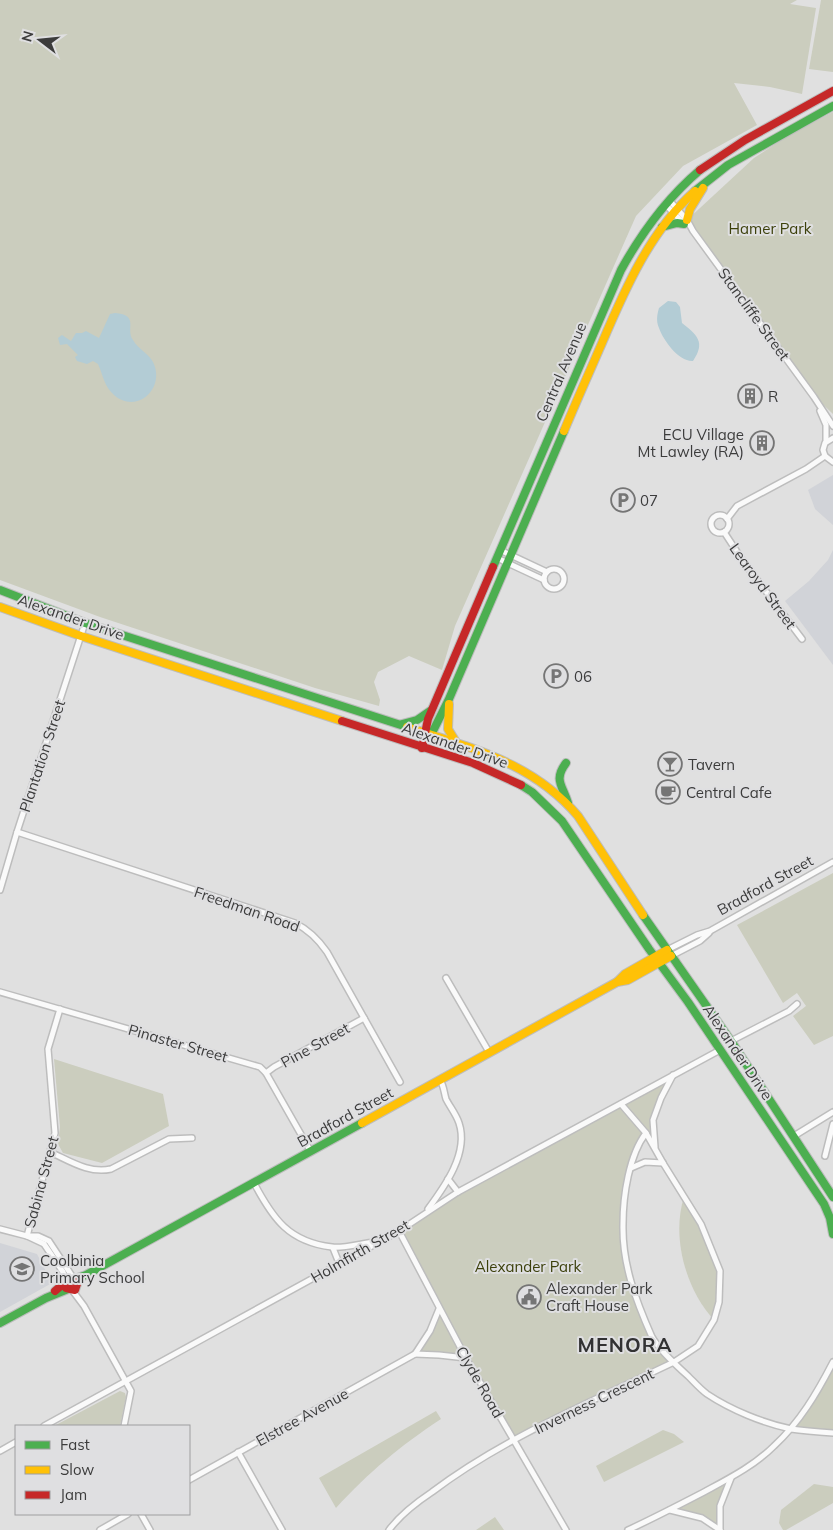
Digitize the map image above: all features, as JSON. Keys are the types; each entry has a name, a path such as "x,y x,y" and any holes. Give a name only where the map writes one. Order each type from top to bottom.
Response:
{"main road":[{"name":"Central Avenue","path":"423,748 428,734 432,709 498,554 619,273 642,234 667,202 697,172 718,157 833,92"},
{"name":"Central Avenue","path":"428,734 449,699 609,326 638,267 662,227 676,210 707,181 728,165 833,106"},
{"path":"803,109 817,115"},
{"path":"662,227 685,222 690,209 707,181"},
{"name":"Alexander Drive","path":"0,590 85,623 456,742 500,758 525,770 552,789 568,804 731,1041 833,1197"},
{"name":"Alexander Drive","path":"0,606 80,636 473,763 494,771 532,792 553,811 571,832 720,1050 824,1204 830,1218 833,1234"},
{"path":"449,699 447,728 449,736 456,742"},
{"path":"397,724 412,723 421,719 432,709"},
{"path":"566,763 559,772 558,779 566,794 568,804"},
{"name":"Bradford Street","path":"0,1323 312,1152 488,1052 617,982 628,980 669,953"}],"street":[{"name":"Stancliffe Street","path":"667,202 693,231 814,396 833,426"},
{"name":"Stancliffe Street","path":"814,396 826,425 826,442 823,450 825,456"},
{"path":"826,442 833,438"},
{"path":"728,519 720,515 715,517 712,521 714,530 724,532 729,526 728,519 737,506 814,464 825,456 833,462"},
{"name":"Learoyd Street","path":"724,532 743,562 802,639"},
{"path":"498,554 547,572 555,570 560,572 563,577 563,583 559,588 552,589 547,586 544,580 509,559"},
{"path":"544,580 547,572"},
{"name":"Plantation Street","path":"0,890 85,623"},
{"name":"Freedman Road","path":"17,832 304,928 321,943 400,1082"},
{"name":"Bradford Street","path":"669,953 700,941 710,931 833,862"},
{"path":"446,978 488,1052"},
{"name":"Pinaster Street","path":"0,992 252,1064 266,1073"},
{"path":"731,1041 789,1011 797,1004"},
{"name":"Sabina Street","path":"27,1236 56,1125 48,1049 60,1010"},
{"name":"Pine Street","path":"266,1073 274,1066 364,1018"},
{"name":"Holmfirth Street","path":"46,1425 399,1231 458,1192 720,1050"},
{"path":"266,1073 312,1152"},
{"path":"655,1148 653,1120 661,1098 674,1074"},
{"path":"427,1212 458,1159 461,1134 457,1119 446,1098 440,1080"},
{"name":"Inverness Crescent","path":"390,1530 418,1502 452,1476 514,1440 674,1362 698,1346 714,1320 719,1302 720,1271 701,1224 646,1133 621,1104"},
{"path":"794,1136 832,1115"},
{"path":"825,1156 833,1124"},
{"path":"646,1133 638,1144 631,1168 623,1210 622,1240 626,1266 636,1300 652,1337 674,1362 706,1393 731,1407 791,1428 833,1433"},
{"path":"50,1152 93,1171 101,1172 111,1169 169,1139 192,1138"},
{"path":"631,1168 645,1162 663,1163"},
{"path":"448,1179 458,1192"},
{"path":"254,1183 276,1220 288,1232 306,1241 333,1248 377,1242"},
{"path":"0,1229 27,1236 47,1246 55,1262 72,1284 131,1392 124,1425"},
{"name":"Clyde Road","path":"399,1231 466,1358 566,1530"},
{"path":"333,1248 339,1264"},
{"name":"Elstree Avenue","path":"190,1479 415,1354 430,1331 439,1309"},
{"path":"415,1354 466,1358"},
{"path":"628,1530 730,1478 766,1453 791,1428 815,1396 833,1362"},
{"path":"0,1451 15,1443"},
{"path":"238,1452 282,1530"},
{"path":"720,1530 720,1506 730,1478"},
{"path":"670,1510 702,1518 720,1530"},
{"path":"100,1530 126,1515"},
{"path":"142,1515 150,1530"}],"shaded area":[{"path":"833,475 833,525 815,509 808,490"},
{"path":"833,550 833,665 785,601 809,581 828,560"},
{"name":"Coolbinia Primary School","path":"0,1243 37,1254 52,1283 0,1312"}],"green space":[{"path":"0,0 797,0 790,4 816,8 802,94 770,87 734,83 757,125 683,166 636,216 455,626 442,670 409,656 378,672 374,682 380,700 379,706 315,688 100,617 0,580"},
{"path":"821,0 833,0 833,72 809,69"},
{"name":"Hamer Park","path":"833,112 833,414 814,396 687,220 754,158 786,137"},
{"path":"833,873 833,1036 814,1045 793,1016 806,1006 797,993 783,1003 737,925"},
{"path":"54,1059 163,1094 169,1126 102,1163 63,1153 58,1144 60,1127"},
{"name":"Alexander Park","path":"674,1074 653,1120 655,1148 646,1133 638,1144 623,1210 626,1266 652,1337 674,1362 514,1440 466,1358 415,1354 430,1331 439,1309 399,1231 427,1212"},
{"path":"684,1197 701,1224 720,1271 719,1302 714,1320 696,1294 689,1278 680,1246 680,1213"},
{"path":"833,1362 833,1433 791,1429"},
{"path":"120,1391 125,1393 126,1397 120,1425 56,1425"},
{"path":"436,1411 441,1419 386,1460 336,1508 319,1478"},
{"path":"663,1430 674,1434 684,1442 604,1482 596,1466"},
{"path":"731,1478 720,1506 720,1530 702,1518 670,1510"},
{"path":"814,1484 833,1487 833,1503 783,1530 779,1523 781,1510"},
{"path":"495,1517 504,1530 476,1530"}],"water":[{"path":"668,301 676,302 680,307 682,323 698,339 699,349 693,361 682,358 677,354 661,333 657,323 659,308"},
{"path":"110,314 123,314 130,320 130,331 133,340 151,359 156,372 156,381 147,396 132,402 123,400 111,392 98,364 93,361 87,364 77,361 75,357 78,355 67,344 60,345 58,338 62,335 71,341 76,333 86,331 99,338"}],"traffic: fast":[{"path":"695,191 728,165 833,106"},
{"path":"493,567 621,270 656,216 700,170"},
{"path":"662,227 677,223 684,224"},
{"path":"429,739 449,699 564,431"},
{"path":"0,590 85,623 407,727"},
{"path":"402,724 417,720 430,711"},
{"path":"566,763 560,774 560,783 568,803"},
{"path":"521,785 532,792 562,821 649,949 688,1002 824,1204 830,1218 833,1234"},
{"path":"643,915 731,1041 833,1197"},
{"path":"75,1279 86,1275 362,1123"},
{"path":"0,1323 46,1298 68,1289"}],"traffic: slow":[{"path":"687,220 690,209 703,188"},
{"path":"564,431 620,302 640,262 665,224 695,191"},
{"path":"0,607 81,636 342,721"},
{"path":"449,704 448,729 456,742"},
{"path":"407,727 499,759 541,782 578,816 643,915"},
{"path":"617,982 625,974 667,950"},
{"path":"362,1123 617,982 628,980 671,956"}],"traffic: jam":[{"path":"700,170 745,140 833,91"},
{"path":"422,748 428,719 493,567"},
{"path":"342,721 473,763 521,785"},
{"path":"55,1291 69,1279 75,1279 77,1284 75,1290 66,1288 65,1283"}],"place":[{"name":"R","path":"750,396"},
{"name":"ECU Village Mt Lawley (RA)","path":"762,443"},
{"name":"07","path":"623,500"},
{"name":"06","path":"556,676"},
{"name":"Tavern","path":"670,764"},
{"name":"Central Cafe","path":"668,792"},
{"name":"Coolbinia Primary School","path":"22,1269"},
{"name":"Alexander Park Craft House","path":"529,1297"}],"district":[{"name":"MENORA","path":"625,1344"}]}
